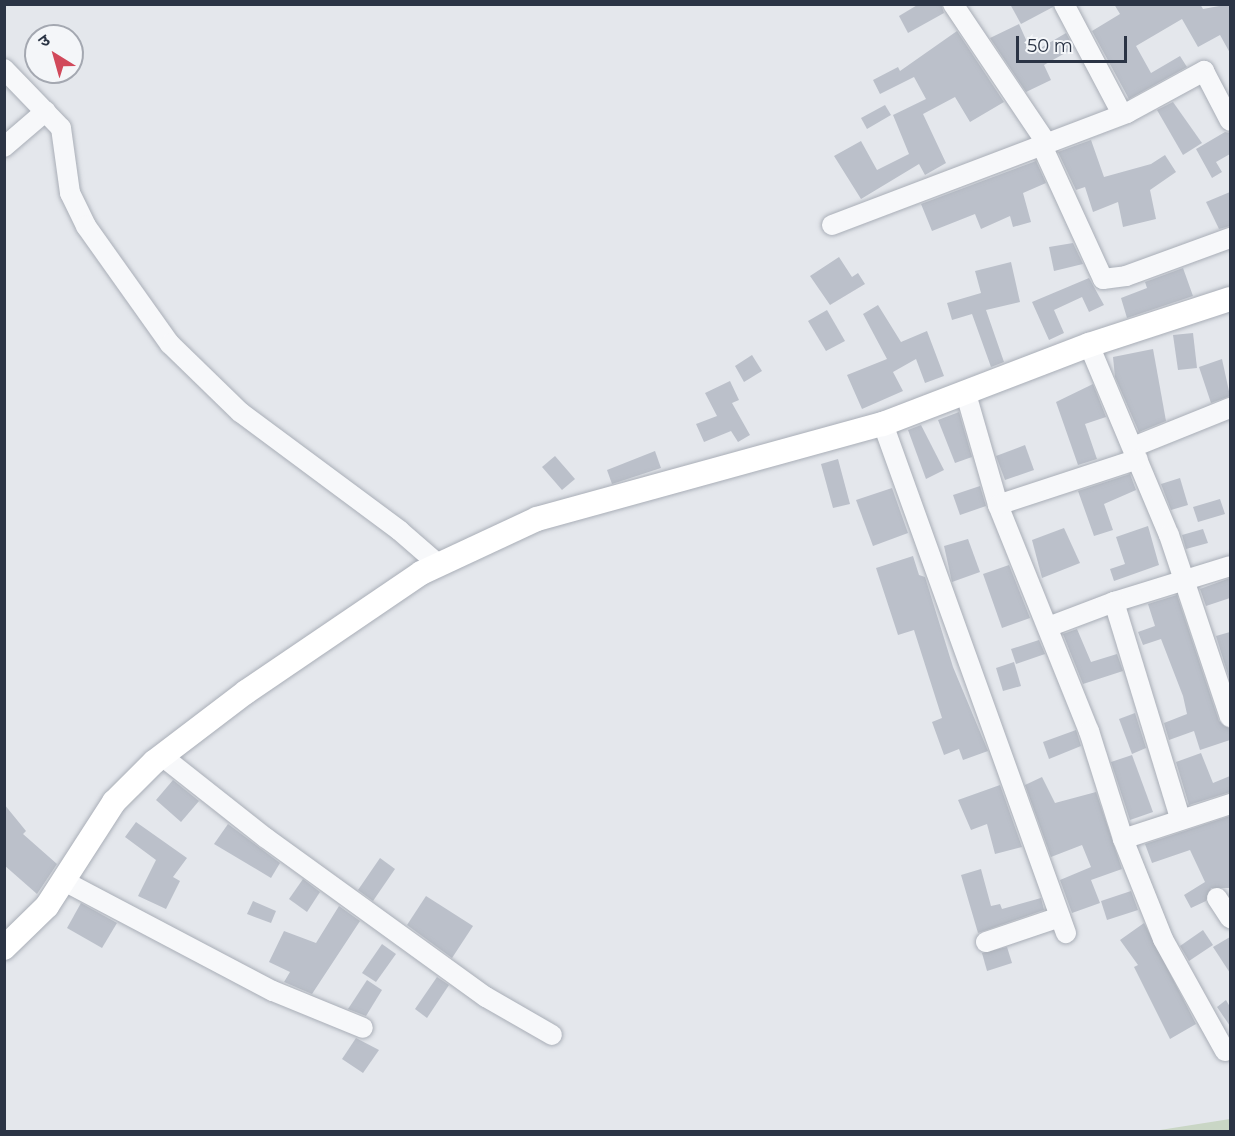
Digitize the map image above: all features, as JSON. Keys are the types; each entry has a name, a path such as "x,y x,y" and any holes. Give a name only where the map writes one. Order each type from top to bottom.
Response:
{"main road":[{"path":"5,947 47,906 114,802 162,756 246,692 438,564 537,519 883,424 1089,345 1230,299"}],"street":[{"path":"953,4 1045,141 1043,148 1103,279 1126,276 1230,238"},
{"path":"1064,4 1122,114"},
{"path":"4,69 61,128 70,193 86,226 170,344 240,412 400,531 438,564"},
{"path":"831,225 1045,141 1122,114 1204,71 1230,121"},
{"path":"4,147 46,111"},
{"path":"1089,345 1136,453 1185,583 1230,717"},
{"path":"966,394 998,505 1048,627 1123,839 1163,939 1225,1051"},
{"path":"998,505 1136,453 1230,408"},
{"path":"883,424 1063,925 986,942"},
{"path":"1048,627 1114,602 1185,583 1230,566"},
{"path":"1114,602 1180,818"},
{"path":"162,756 266,838 486,997 552,1035"},
{"path":"1123,839 1180,818 1230,804"},
{"path":"64,882 273,991 363,1028"},
{"path":"1217,898 1230,918"}],"green space":[{"path":"1230,1119 1230,1131 1160,1130"}],"building":[{"path":"919,4 941,4 944,13 908,33 899,16"},
{"path":"1010,4 1052,4 1053,7 1021,24"},
{"path":"1114,4 1200,4 1203,9 1230,4 1230,53 1220,35 1198,47 1182,19 1136,46 1151,73 1180,56 1187,67 1129,99 1092,31 1120,14"},
{"path":"1019,24 1032,53 1066,33 1074,48 1044,65 1051,80 1026,92 990,38"},
{"path":"957,31 1004,102 970,122 955,97 923,114 946,163 925,175 919,164 861,199 834,156 861,141 877,170 909,154 893,115 926,99 914,77 880,94 873,80 898,67 900,71"},
{"path":"1173,102 1202,143 1183,155 1157,110"},
{"path":"885,105 891,115 867,129 861,118"},
{"path":"1225,132 1230,133 1230,154 1216,162 1222,172 1212,178 1196,149"},
{"path":"1091,140 1104,177 1151,164 1165,155 1176,172 1150,190 1156,219 1123,227 1118,202 1093,212 1085,187 1076,190 1058,152"},
{"path":"1036,161 1046,183 1023,193 1031,222 1013,227 1010,216 981,229 975,214 932,231 921,204"},
{"path":"1230,192 1230,226 1219,229 1206,202"},
{"path":"1073,243 1083,264 1054,271 1049,247"},
{"path":"839,257 852,277 858,273 865,284 830,305 810,276"},
{"path":"1011,262 1020,302 986,310 1004,362 991,367 972,314 952,320 947,303 981,293 975,271"},
{"path":"1183,268 1193,296 1127,318 1121,298 1147,288 1145,282"},
{"path":"1089,278 1104,305 1089,312 1082,297 1054,310 1064,333 1049,340 1032,302"},
{"path":"878,305 901,342 927,331 944,376 925,383 916,359 893,372 903,391 862,409 847,375 887,359 863,314"},
{"path":"827,310 845,341 826,351 808,321"},
{"path":"1193,333 1197,368 1178,370 1173,335"},
{"path":"1153,349 1166,421 1139,432 1115,377 1113,357"},
{"path":"752,355 762,371 744,382 735,366"},
{"path":"1222,359 1230,396 1211,403 1199,367"},
{"path":"730,381 739,400 732,403 750,435 738,442 731,431 704,442 696,424 717,416 705,393"},
{"path":"1093,384 1106,417 1085,424 1097,459 1078,465 1056,402"},
{"path":"959,412 972,457 955,463 938,420"},
{"path":"921,425 944,470 926,479 908,430"},
{"path":"1025,445 1034,470 1005,480 996,456"},
{"path":"655,451 661,468 612,484 607,470"},
{"path":"555,456 575,479 562,490 542,467"},
{"path":"838,459 850,504 833,508 821,464"},
{"path":"1130,474 1136,490 1104,504 1113,530 1094,536 1078,491"},
{"path":"1180,478 1188,505 1171,510 1161,484"},
{"path":"980,486 986,506 960,515 953,495"},
{"path":"892,488 908,533 873,546 856,500"},
{"path":"1220,499 1225,514 1198,522 1193,507"},
{"path":"1148,526 1159,565 1114,581 1110,569 1125,564 1116,537"},
{"path":"1064,528 1080,563 1042,578 1032,540"},
{"path":"1203,529 1208,543 1186,549 1182,535"},
{"path":"968,539 980,572 952,582 944,546"},
{"path":"913,556 919,575 925,577 953,667 988,751 963,760 959,749 944,755 932,722 942,718 914,630 898,635 876,568"},
{"path":"1009,565 1030,618 1002,628 983,574"},
{"path":"1230,578 1230,598 1206,606 1200,589"},
{"path":"1177,595 1219,721 1230,729 1230,740 1200,750 1194,731 1169,740 1164,723 1187,714 1183,696 1161,639 1143,645 1138,632 1155,626 1148,604"},
{"path":"1077,629 1091,662 1117,654 1123,671 1083,684 1063,634"},
{"path":"1230,632 1230,681 1216,636"},
{"path":"1039,640 1045,654 1016,664 1011,649"},
{"path":"1014,662 1021,686 1003,691 996,668"},
{"path":"1135,713 1146,748 1132,754 1119,719"},
{"path":"1076,730 1081,746 1049,759 1043,742"},
{"path":"1201,753 1213,783 1230,776 1230,792 1189,805 1176,762"},
{"path":"1132,755 1153,812 1130,820 1111,762"},
{"path":"1042,777 1055,803 1096,792 1122,869 1091,880 1100,903 1072,913 1060,880 1091,867 1082,845 1051,857 1025,785"},
{"path":"173,780 199,801 181,822 156,800"},
{"path":"1000,785 1022,847 995,854 987,824 971,830 958,800"},
{"path":"4,804 26,831 23,834 57,864 37,894 4,865"},
{"path":"1230,816 1230,888 1211,888 1206,901 1191,908 1184,895 1205,882 1190,850 1152,863 1145,844"},
{"path":"136,822 187,858 173,877 180,881 166,909 138,896 156,860 125,837"},
{"path":"228,824 280,863 271,878 214,844"},
{"path":"380,858 395,869 373,901 358,890"},
{"path":"981,869 991,906 1000,904 1002,909 1041,898 1044,910 978,933 961,875"},
{"path":"303,879 320,892 307,912 289,899"},
{"path":"1131,891 1138,910 1107,920 1101,901"},
{"path":"426,896 473,926 452,958 407,925"},
{"path":"253,901 276,911 271,923 247,914"},
{"path":"81,903 117,923 102,948 67,928"},
{"path":"339,906 360,921 312,994 284,982 290,972 269,962 284,931 316,943"},
{"path":"1144,923 1196,1024 1170,1039 1134,967 1138,965 1120,940"},
{"path":"1203,930 1213,945 1189,961 1180,946"},
{"path":"1230,937 1230,973 1213,947"},
{"path":"382,944 396,954 376,982 362,973"},
{"path":"1007,947 1012,963 987,971 982,953"},
{"path":"437,977 449,985 427,1018 415,1009"},
{"path":"367,980 382,990 366,1016 348,1009"},
{"path":"1226,1000 1230,1007 1230,1026 1217,1007"},
{"path":"356,1038 379,1050 363,1073 342,1059"}]}
